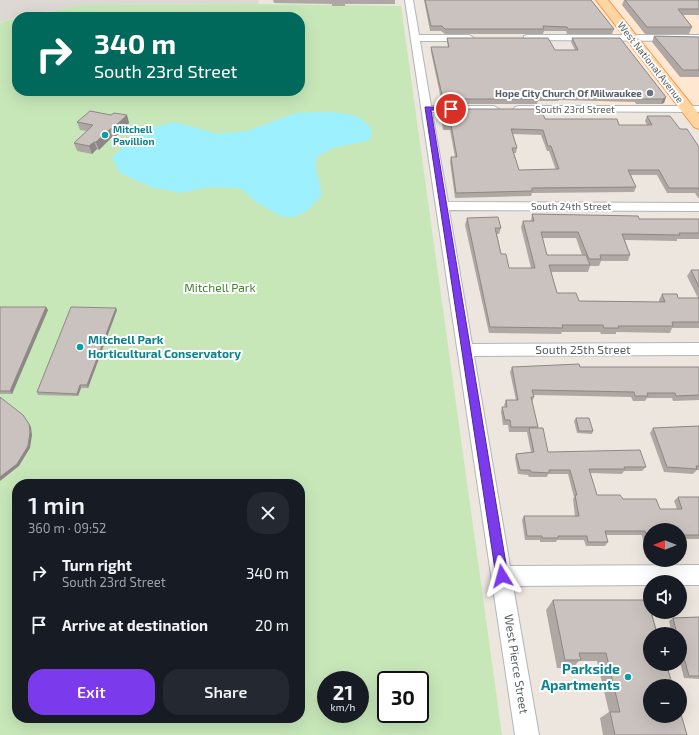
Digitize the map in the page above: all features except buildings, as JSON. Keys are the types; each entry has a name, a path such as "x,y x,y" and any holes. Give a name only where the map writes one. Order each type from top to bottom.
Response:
{"main road":[{"name":"West National Avenue","path":"602,0 632,38 693,109 699,124"}],"street":[{"name":"West Pierce Street","path":"409,0 428,109 527,735"},
{"path":"416,38 479,38"},
{"path":"519,38 699,38"},
{"name":"South 23rd Street","path":"428,109 693,109"},
{"name":"South 24th Street","path":"443,206 699,207"},
{"name":"South 25th Street","path":"466,350 699,349"},
{"path":"502,576 699,575"}],"shaded area":[{"path":"0,0 259,0 258,4 83,5 44,12 12,12 12,18 0,22"},
{"path":"538,0 683,0 699,21 699,33 682,33 697,52 699,52 699,106 600,109 577,60 588,44 585,35 581,35"}],"green space":[{"name":"Mitchell Park","path":"258,4 401,6 502,735 0,735 0,22 12,19 12,96 305,96 305,12 46,12 83,5"}],"water":[{"path":"325,112 358,117 368,125 372,131 370,140 333,148 317,157 315,164 322,195 307,211 295,217 282,217 256,202 243,190 237,188 209,187 181,193 151,187 120,173 112,158 136,134 157,126 175,122 217,134 247,131 296,113"}],"place":[{"name":"Hope City Church Of Milwaukee","path":"650,93"},
{"name":"Mitchell Pavillion","path":"105,135"},
{"name":"Mitchell Park Horticultural Conservatory","path":"80,347"},
{"name":"Parkside Apartments","path":"628,677"}],"route":[{"path":"451,109 428,109 502,576"}]}
